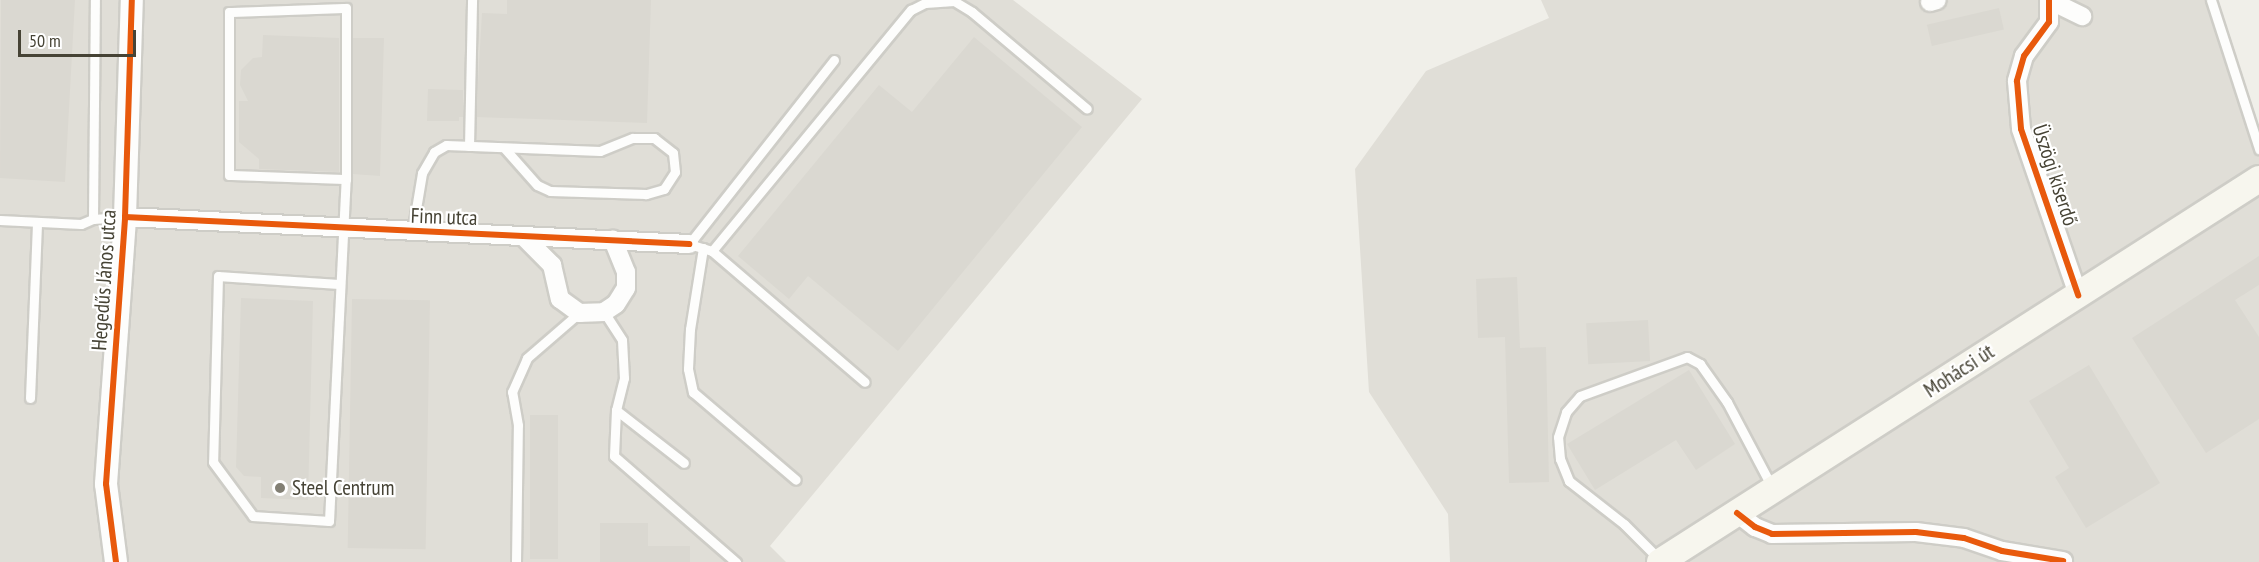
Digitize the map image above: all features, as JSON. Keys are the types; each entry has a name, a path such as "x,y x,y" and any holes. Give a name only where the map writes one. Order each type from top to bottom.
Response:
{"main road":[{"name":"Mohácsi út","path":"1660,562 2259,179"}],"street":[{"name":"Hegedűs János utca","path":"116,562 106,484 125,217 132,0"},
{"path":"2049,0 2082,16"},
{"name":"Üszögi kiserdő","path":"2049,0 2049,22 2024,56 2017,81 2021,129 2078,295"},
{"name":"Finn utca","path":"125,217 343,230 612,240 702,248"},
{"path":"524,237 552,265 560,299 579,312 604,312 616,304 626,288 624,265 612,240"},
{"path":"1737,513 1755,527 1772,534 1916,532 1964,538 2002,550 2063,561"}],"lane":[{"path":"93,219 95,0"},
{"path":"469,146 472,0"},
{"path":"2211,0 2259,149"},
{"path":"702,248 911,10 925,3 954,1 972,12 1087,109"},
{"path":"338,284 218,276 213,462 253,516 329,521 338,284 346,179 346,8 229,12 229,175 346,179"},
{"path":"796,480 693,392 688,369 690,329 702,248 834,60"},
{"path":"412,232 422,173 434,152 446,145 600,151 633,138 654,138 673,153 675,172 664,189 646,194 550,191 537,185 505,149"},
{"path":"0,220 81,224 93,219 125,217"},
{"path":"30,398 37,222"},
{"path":"702,248 865,382"},
{"path":"516,562 518,425 512,392 527,358 579,312"},
{"path":"604,312 622,340 624,378 616,410 614,456 736,562"},
{"path":"1660,562 1624,524 1569,481 1560,459 1558,437 1566,412 1580,396 1687,357 1700,364 1727,402 1773,489"},
{"path":"616,410 684,463"}],"shaded area":[{"path":"0,0 1013,0 1142,99 770,546 786,562 0,562"},
{"path":"1541,0 2211,0 2259,152 2259,562 1450,562 1448,514 1369,392 1355,169 1426,71 1549,18"}],"building":[{"path":"1,0 75,0 65,182 0,178"},
{"path":"507,0 651,0 647,123 476,117 482,13 507,14"},
{"path":"1999,8 2004,29 1932,46 1927,25"},
{"path":"263,35 339,38 339,172 259,169 259,159 239,142 239,101 248,101 240,85 241,70 253,58 262,57"},
{"path":"974,37 1082,127 898,351 808,276 789,299 738,256 879,85 912,112"},
{"path":"353,38 384,38 380,176 353,174"},
{"path":"428,89 463,90 463,117 459,117 459,121 427,121"},
{"path":"2259,256 2259,285 2235,300 2259,337 2259,419 2206,453 2132,338"},
{"path":"1517,277 1520,348 1546,347 1549,482 1509,483 1505,337 1478,338 1476,279"},
{"path":"241,298 313,301 308,500 261,498 261,477 244,476 236,467"},
{"path":"352,299 430,300 426,549 348,548"},
{"path":"1648,320 1650,361 1588,364 1586,323"},
{"path":"2089,365 2160,483 2086,528 2055,477 2069,468 2029,401"},
{"path":"1689,370 1735,444 1696,470 1676,440 1595,490 1567,444"},
{"path":"530,415 558,415 558,559 530,559"},
{"path":"600,523 648,523 648,546 690,546 690,562 600,562"}],"cycle path":[{"path":"116,562 106,484 125,217 132,0"},
{"path":"2049,0 2049,22 2024,56 2017,81 2021,129 2078,295"},
{"path":"125,217 689,244"},
{"path":"1737,513 1755,527 1772,534 1916,532 1964,538 2002,551 2063,561"}],"place":[{"name":"Steel Centrum","path":"280,488"}]}
